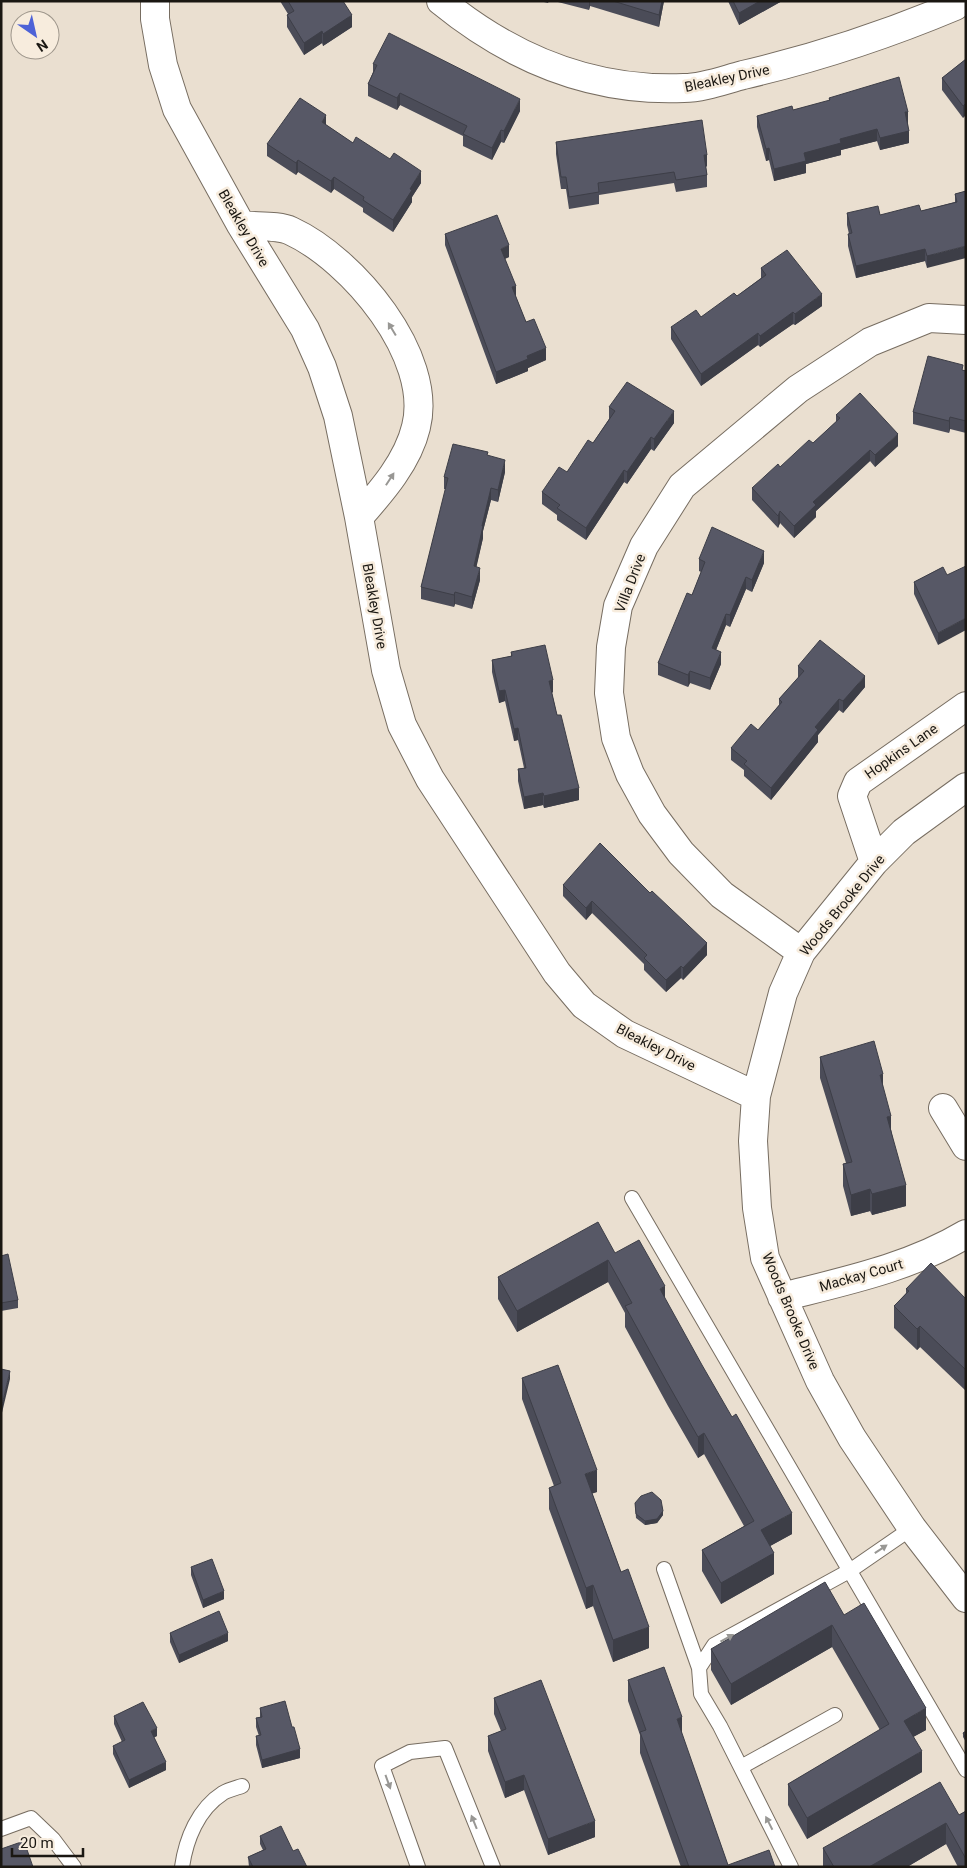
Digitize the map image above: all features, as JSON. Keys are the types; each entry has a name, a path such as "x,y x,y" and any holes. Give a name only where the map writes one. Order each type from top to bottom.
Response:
{"street":[{"name":"Bleakley Drive","path":"155,1 155,19 163,65 177,108 241,225 305,328 322,367 338,416 360,516 386,670 402,725 430,779 556,973 584,1005 625,1034 756,1096"},
{"name":"Bleakley Drive","path":"441,1 511,49 580,78 630,87 686,88 793,64 896,31 955,6 961,1"},
{"path":"241,225 289,230 351,274 383,313 410,358 419,399 416,427 404,457 380,494 360,516"},
{"name":"Villa Drive","path":"802,952 722,896 681,853 652,814 630,774 616,738 609,693 611,648 618,606 644,546 682,486 798,388 870,342 928,318 966,320"},
{"name":"Hopkins Lane","path":"874,862 852,796 858,782 966,706"},
{"name":"Woods Brooke Drive","path":"966,788 904,832 874,862 802,952 783,993 756,1096 753,1141 757,1208 765,1258 820,1381 852,1438 912,1528 966,1598"},
{"path":"944,1108 966,1146"},
{"name":"Mackay Court","path":"782,1297 888,1270 946,1246 966,1234"}],"lane":[{"path":"632,1198 850,1570 911,1680 966,1770"},
{"path":"699,1668 714,1645 850,1570 912,1528"},
{"path":"664,1569 699,1668 701,1694 720,1726 791,1867"},
{"path":"741,1767 835,1715"},
{"path":"418,1867 382,1766 410,1752 445,1748 493,1867"},
{"path":"182,1867 184,1853 192,1830 203,1812 223,1792 242,1786"},
{"path":"1,1828 31,1818 52,1839 74,1867"}],"building":[{"path":"288,1 343,1 352,15 323,34 322,31 304,43 287,15 294,11"},
{"path":"613,1 662,1 659,15"},
{"path":"733,1 760,1 739,13"},
{"path":"389,33 520,99 504,131 501,130 492,148 463,134 467,126 400,93 397,98 368,84 377,65 373,64"},
{"path":"966,59 966,103 963,106 942,78"},
{"path":"899,77 908,112 905,112 909,131 880,138 877,129 840,139 841,143 804,153 806,161 774,169 769,148 766,149 757,116 792,106 793,110 830,100 829,98"},
{"path":"300,98 326,115 322,122 353,143 356,137 390,159 394,153 421,171 410,189 412,190 393,220 363,200 364,197 334,177 331,181 298,160 296,163 267,144"},
{"path":"702,120 707,155 704,155 707,175 676,180 674,172 598,183 599,192 569,197 566,177 561,177 556,142"},
{"path":"966,191 966,246 927,256 925,249 856,266 848,234 852,233 847,213 878,206 880,215 919,205 921,211 957,202 955,194"},
{"path":"497,215 509,245 501,249 516,286 512,287 526,322 534,319 546,348 527,356 528,359 496,372 445,234"},
{"path":"787,250 822,294 760,336 758,333 701,374 671,327 696,310 701,317 734,293 737,296 766,275 761,268"},
{"path":"928,356 963,365 962,370 966,371 966,421 950,417 949,421 913,412"},
{"path":"627,382 674,411 654,439 651,437 627,472 624,470 586,528 557,508 560,505 542,492 559,467 567,472 588,440 593,443 615,411 609,407"},
{"path":"860,393 898,434 875,455 870,450 813,502 816,505 794,526 780,511 778,516 752,488 778,464 780,467 809,440 813,443 840,418 836,415"},
{"path":"453,444 488,452 487,455 505,460 498,490 491,488 474,566 480,568 472,597 455,592 454,595 421,587 448,478 444,477"},
{"path":"712,527 764,551 752,580 746,577 730,615 726,614 712,648 721,652 710,678 690,671 688,675 658,663 687,593 692,595 705,562 699,559"},
{"path":"966,566 966,618 938,633 914,582 943,567 947,575"},
{"path":"820,640 865,676 843,701 839,699 815,727 818,730 771,788 744,764 747,761 731,748 751,724 758,730 782,702 779,699 804,671 798,666"},
{"path":"545,645 553,680 549,681 557,715 561,715 579,788 544,796 543,793 524,797 518,769 526,768 518,728 514,729 505,690 499,691 492,660 512,656 511,652"},
{"path":"600,843 650,893 652,891 707,943 683,968 681,966 666,980 644,958 647,955 592,901 586,908 563,885"},
{"path":"874,1041 883,1074 880,1075 891,1116 887,1117 906,1185 872,1194 870,1189 851,1195 843,1164 852,1162 820,1057"},
{"path":"598,1222 615,1253 639,1240 665,1286 660,1289 702,1365 732,1417 736,1414 792,1513 761,1530 774,1553 721,1583 702,1550 754,1521 704,1433 698,1437 668,1384 625,1306 632,1303 608,1260 517,1311 498,1277"},
{"path":"8,1254 18,1300 1,1303 1,1256"},
{"path":"931,1263 966,1299 966,1370 920,1326 917,1329 894,1306 909,1291 906,1289"},
{"path":"558,1365 597,1470 585,1474 621,1572 628,1569 649,1627 613,1640 593,1585 586,1588 549,1488 561,1483 522,1378"},
{"path":"1,1369 10,1371 1,1409"},
{"path":"652,1492 661,1500 663,1511 657,1519 645,1521 636,1514 635,1503 641,1496"},
{"path":"212,1559 224,1591 203,1600 191,1567"},
{"path":"825,1582 844,1615 864,1603 926,1708 904,1721 922,1751 807,1818 788,1784 889,1724 832,1625 731,1684 711,1649"},
{"path":"219,1611 228,1633 179,1655 170,1633"},
{"path":"664,1667 682,1717 677,1719 728,1865 769,1850 775,1867 689,1867 640,1732 646,1730 628,1680"},
{"path":"541,1680 595,1821 548,1839 524,1775 505,1782 488,1736 506,1729 494,1698"},
{"path":"285,1701 300,1749 262,1760 256,1736 261,1735 256,1718 262,1717 260,1708"},
{"path":"143,1702 157,1728 151,1731 166,1762 129,1780 113,1746 125,1740 114,1716"},
{"path":"940,1782 959,1815 966,1811 966,1859 946,1823 869,1867 834,1867 823,1848"},
{"path":"281,1826 293,1851 298,1849 307,1867 253,1867 248,1857 266,1849 260,1836"},
{"path":"24,1841 33,1867 1,1867 1,1849"}]}
